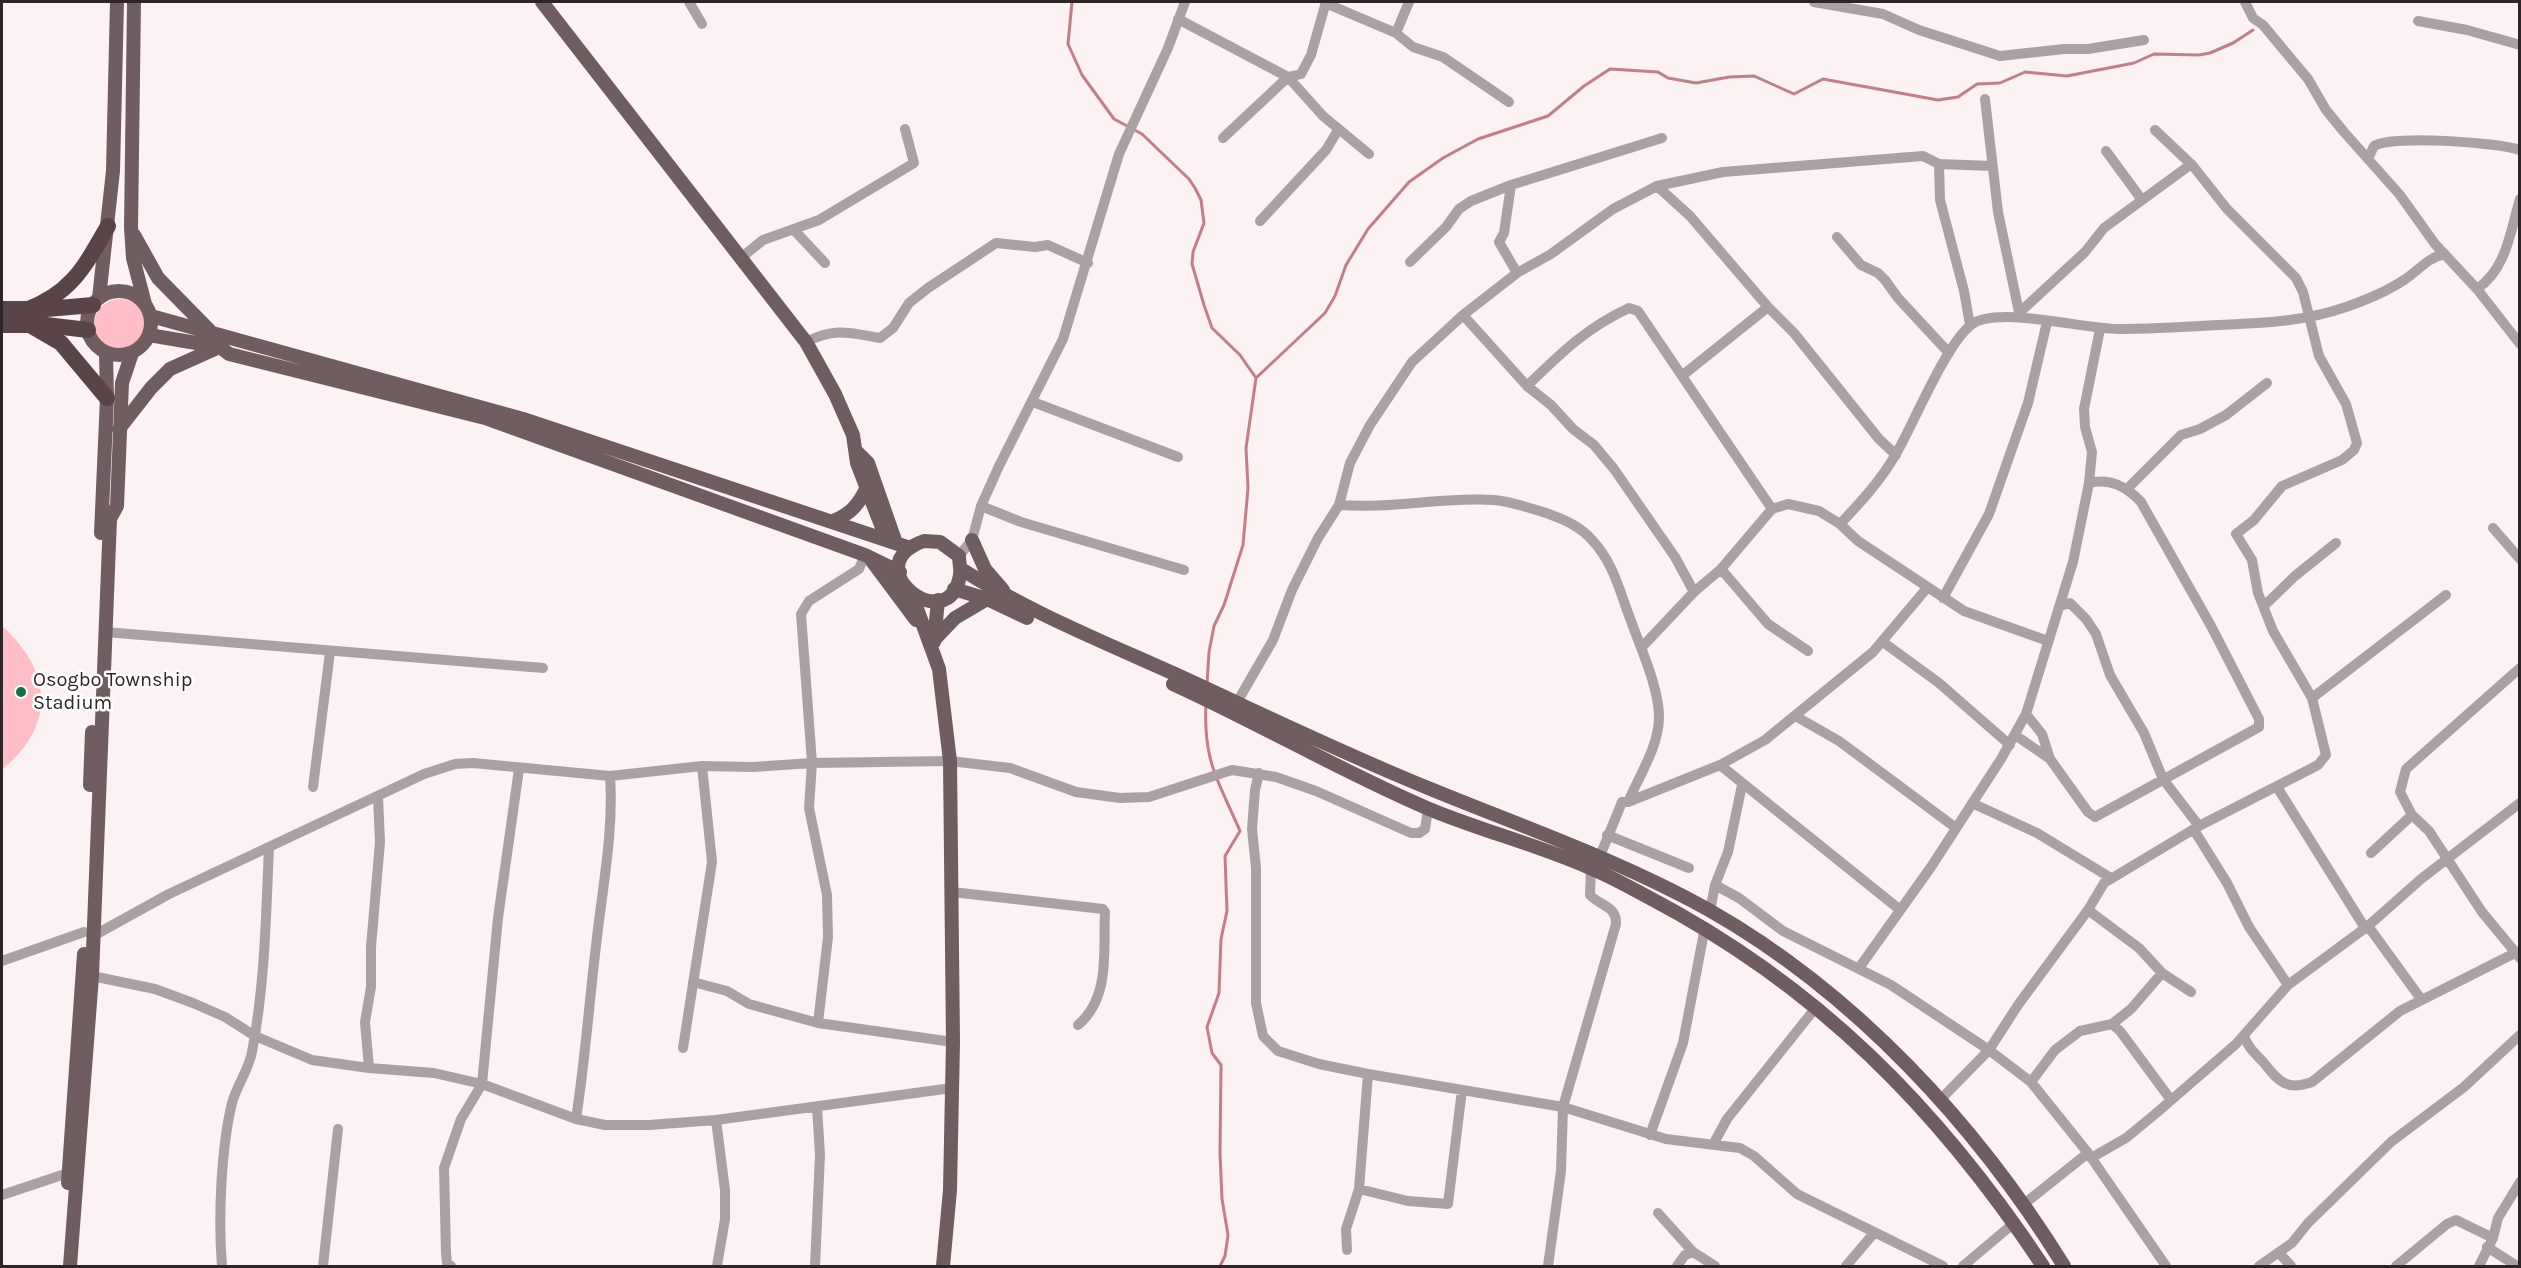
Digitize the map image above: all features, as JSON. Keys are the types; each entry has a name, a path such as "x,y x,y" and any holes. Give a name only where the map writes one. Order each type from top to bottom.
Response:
{"highway":[{"path":"28,317 76,278 108,226"},
{"path":"2,324 96,301"},
{"path":"2,309 88,330"},
{"path":"28,317 61,343 107,398"}],"main road":[{"path":"117,2 113,171 108,226 96,301 89,313 88,330 94,344 114,355 132,352 139,348 149,335 148,310 133,258 131,227 134,2"},
{"path":"542,2 806,342 835,394 857,452 857,464 891,540"},
{"path":"131,227 158,278 229,354 485,418 867,556 900,572"},
{"path":"96,301 118,291 138,297 148,310 217,341"},
{"path":"149,335 217,341 524,419 910,548"},
{"path":"119,429 151,388 170,369 217,341"},
{"path":"70,1266 92,976 88,934 107,398 106,352"},
{"path":"65,1266 68,1173 88,934 110,519 117,506 122,383 132,352"},
{"path":"857,452 868,463 891,540"},
{"path":"833,521 844,517 857,505 867,487"},
{"path":"944,1266 949,1208 953,1042 950,761 939,669 932,642 912,595 903,585 900,572 902,559 910,548 932,540 947,545 960,563 1016,602 1192,687"},
{"path":"972,540 985,569 1016,602"},
{"path":"867,556 932,642"},
{"path":"912,595 924,601 938,600 954,589 960,563"},
{"path":"954,589 987,599 1431,790 1600,856 1710,910 1812,980 1858,1019 1940,1100 2006,1178 2064,1266"},
{"path":"932,642 955,618 987,599"},
{"path":"932,642 938,600"},
{"path":"1234,706 1428,809 1591,868 1705,927 1817,1006 1878,1061 1961,1152 2043,1266"}],"street":[{"path":"689,2 702,24"},
{"path":"960,563 972,540 981,506 1063,339 1088,263 1119,154 1168,48 1185,2"},
{"path":"1223,138 1288,77 1301,74 1307,64 1326,2 1396,33 1413,47 1456,64 1509,102"},
{"path":"1396,33 1409,2"},
{"path":"1814,2 1883,14 1919,30 2000,56 2064,49 2088,49 2144,40"},
{"path":"2245,2 2253,18 2263,25 2308,79 2326,110 2400,195 2435,244 2440,255 2477,289 2520,344"},
{"path":"1178,20 1288,77 1338,130 1369,153"},
{"path":"2418,21 2467,30 2520,45"},
{"path":"1985,99 1998,212 2020,315"},
{"path":"742,257 763,240 819,220 914,163 905,129"},
{"path":"1260,221 1326,150 1338,130"},
{"path":"1940,1100 1989,1050 2018,1005 2088,910 2104,883 2146,856 2318,765 2326,755 2312,698 2273,631 2258,592 2252,560 2238,540 2237,532 2254,520 2282,486 2342,459 2357,444 2346,404 2319,356 2311,319 2296,278 2227,209 2190,165 2155,130"},
{"path":"1410,262 1446,228 1459,209 1471,201 1511,184 1662,138"},
{"path":"2368,159 2374,146 2391,140 2491,142 2520,150"},
{"path":"2106,151 2142,200"},
{"path":"1234,706 1273,640 1297,580 1318,538 1339,505 1350,463 1394,387 1412,362 1464,315 1517,273 1551,254 1613,210 1657,186 1723,172 1860,159 1923,156 1938,164 1992,166"},
{"path":"1938,164 1940,200 1964,291 1970,325"},
{"path":"2020,315 2085,252 2104,228 2190,165"},
{"path":"1511,184 1504,233 1499,242 1517,273"},
{"path":"1657,186 1690,216 1768,307 1794,333 1879,439 1896,455"},
{"path":"2477,289 2494,274 2504,257 2520,199"},
{"path":"794,230 825,263"},
{"path":"1837,237 1861,265 1878,273 1885,280 1898,298 1949,353"},
{"path":"806,342 825,333 855,332 880,338 893,328 909,303 996,243 1035,247 1048,245 1088,263"},
{"path":"1840,524 1879,480 1896,455 1949,353 1970,325 1988,316 2020,315 2047,322 2100,329 2266,324 2311,319 2372,297 2403,281 2440,255"},
{"path":"1683,375 1768,307"},
{"path":"1527,386 1572,341 1599,322 1629,308 1638,311 1772,509"},
{"path":"1464,315 1527,386 1594,446 1614,469 1675,557 1694,592"},
{"path":"1943,597 1989,514 2028,403 2047,322"},
{"path":"1859,968 1956,828 2026,714 2061,606 2089,483 2092,452 2085,427 2084,409 2100,329"},
{"path":"2128,488 2181,435 2200,429 2226,415 2267,383"},
{"path":"1033,402 1178,457"},
{"path":"2026,714 2042,734 2050,759 2088,812 2095,817 2257,729 2259,719 2156,525 2128,488 2103,480 2089,483"},
{"path":"1339,505 1386,507 1451,500 1494,500 1529,508 1570,523 1592,540 1611,567 1642,647 1659,716 1654,741 1628,802"},
{"path":"1642,647 1694,592 1721,569 1772,509 1788,504 1804,506 1840,524 1858,541 1964,611 2048,641"},
{"path":"981,506 1021,522 1184,570"},
{"path":"2493,528 2520,559"},
{"path":"2264,606 2295,576 2336,543"},
{"path":"818,1023 828,937 827,895 809,808 812,763 801,614 809,601 860,569 867,556"},
{"path":"1721,569 1768,624 1808,651"},
{"path":"1600,856 1622,802 1628,802 1720,765 1765,740 1797,717 1883,642 1927,588"},
{"path":"2312,698 2446,595"},
{"path":"2061,606 2070,603 2076,606 2091,626 2110,675 2144,733 2163,779 2197,828 2249,927 2288,986"},
{"path":"105,632 543,668"},
{"path":"1883,642 2012,740 2050,759"},
{"path":"314,787 330,652"},
{"path":"2243,1042 2277,1081 2284,1085 2302,1086 2312,1082 2350,1050 2363,1043 2400,1011 2421,999 2518,956 2446,860 2429,831 2412,816 2400,792 2406,769 2520,669"},
{"path":"1797,717 1856,753 1956,828"},
{"path":"2,961 88,934 424,774 455,764 473,763 610,776 702,766 753,767 812,763 950,761 1010,768 1076,792 1120,798 1149,797 1232,770 1260,773 1316,791 1411,833 1419,833 1425,829 1428,809"},
{"path":"1720,765 1899,909"},
{"path":"683,1048 712,861 702,766"},
{"path":"451,1266 447,1263 446,1253 444,1168 461,1119 482,1084 499,907 519,769"},
{"path":"1260,773 1255,790 1252,829 1259,1026 1263,1036 1278,1052 1319,1064 1368,1074 1563,1107 1650,1135 1740,1148 1754,1156 1797,1194 1943,1266"},
{"path":"576,1119 588,1037 603,896 611,796 610,776"},
{"path":"1710,910 1715,885 1728,852 1742,785"},
{"path":"2277,787 2367,927 2421,999"},
{"path":"369,1068 365,1022 371,987 371,947 380,842 378,797"},
{"path":"1972,803 2027,828 2111,878"},
{"path":"2024,1204 2089,1156 2126,1138 2243,1042 2288,986 2367,927 2446,860 2520,803"},
{"path":"2371,854 2412,816"},
{"path":"1607,835 1689,868"},
{"path":"222,1266 221,1198 232,1102 251,1055 255,1035 264,953 269,847"},
{"path":"1548,1266 1561,1171 1563,1107 1617,915 1590,895 1591,868"},
{"path":"1715,885 1739,898 1783,931 1876,976 1989,1050 2031,1082 2089,1156 2166,1266"},
{"path":"952,892 1103,909 1106,912 1105,967 1095,1005 1078,1025"},
{"path":"2088,910 2139,948 2162,973 2191,992"},
{"path":"1650,1135 1683,1043 1705,927"},
{"path":"2031,1082 2055,1050 2080,1030 2112,1024 2131,1009 2162,973"},
{"path":"92,976 128,982 165,993 225,1017 255,1035 312,1060 369,1068 434,1073 482,1084 576,1119 616,1125 716,1120 952,1088"},
{"path":"693,982 727,991 749,1004 818,1023 953,1042"},
{"path":"1714,1143 1727,1119 1817,1006"},
{"path":"2112,1024 2120,1031 2171,1100"},
{"path":"2259,1266 2280,1254 2391,1142 2464,1087 2520,1035"},
{"path":"1347,1250 1346,1229 1359,1190 1368,1074"},
{"path":"1359,1190 1408,1201 1449,1204 1462,1090"},
{"path":"815,1266 820,1155 817,1107"},
{"path":"716,1120 725,1190 724,1219 717,1266"},
{"path":"323,1266 338,1129"},
{"path":"2,1195 68,1173"},
{"path":"2479,1266 2498,1218 2520,1182"},
{"path":"1658,1213 1693,1252 1715,1266"},
{"path":"2396,1266 2447,1224 2456,1220 2490,1243 2517,1266"},
{"path":"1964,1266 2014,1223"},
{"path":"1846,1266 1874,1233"},
{"path":"1677,1266 1685,1255 1693,1252"},
{"path":"2280,1254 2291,1266"}],"shaded area":[{"path":"115,299 125,299 134,303 142,311 146,325 142,339 134,347 125,351 115,351 106,347 98,339 94,330 94,320 98,311 106,303"},
{"name":"Osogbo Township Stadium","path":"2,626 19,644 31,662 39,680 41,698 39,717 32,735 20,753 2,770"}],"waterway":[{"path":"1072,2 1068,44 1082,75 1114,119 1142,134 1189,179 1201,200 1204,223 1193,252 1192,264 1204,305 1212,328 1240,355 1256,378 1246,448 1248,488 1243,545 1224,605 1214,626 1209,652 1207,684"},
{"path":"1256,378 1325,313 1335,296 1346,265 1368,229 1409,182 1443,158 1478,139 1548,116 1584,86 1610,69 1658,72 1668,78 1696,83 1729,77 1754,76 1794,94 1823,79 1938,100 1958,97 1977,84 2000,83 2025,72 2067,76 2134,63 2154,54 2199,55 2210,53 2233,43 2253,30"},
{"path":"1206,703 1207,741 1210,756 1219,784 1240,831 1225,856 1227,911 1221,939 1219,993 1207,1027 1212,1053 1221,1065 1220,1153 1222,1199 1228,1235 1225,1256 1220,1266"}],"place":[{"name":"Osogbo Township Stadium","path":"21,692"}]}
